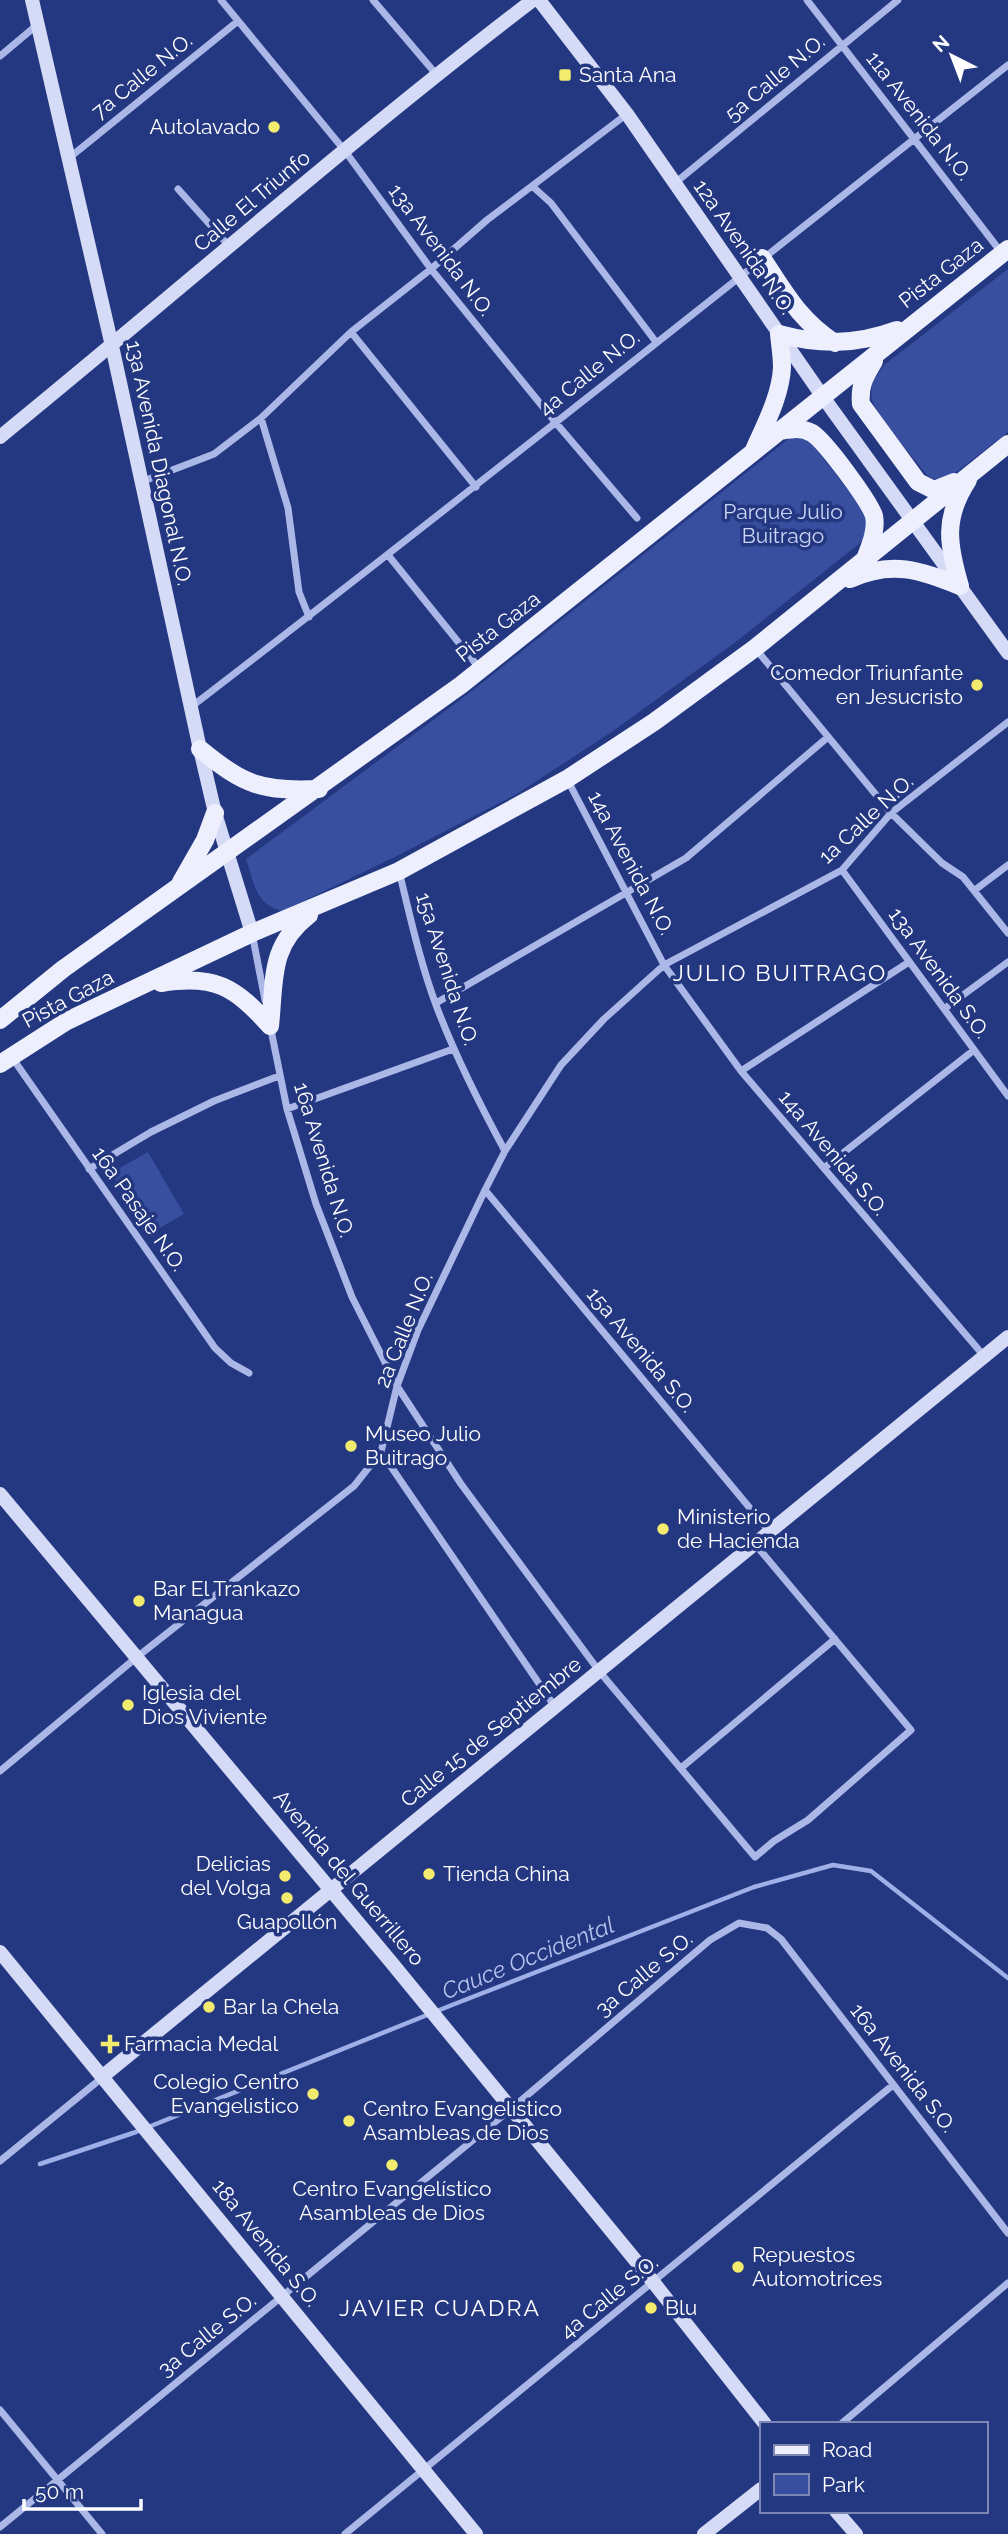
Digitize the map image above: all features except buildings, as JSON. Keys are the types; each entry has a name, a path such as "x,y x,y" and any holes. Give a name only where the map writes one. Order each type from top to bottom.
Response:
{"main road":[{"name":"Pista Gaza","path":"0,1020 63,969 319,789 480,670 1005,251"},
{"path":"762,258 811,327 835,343"},
{"path":"752,454 780,381 782,368 779,334 807,342 835,343 874,338 910,326"},
{"path":"881,350 859,390 861,404 918,482 934,490 972,473"},
{"path":"780,431 801,428 815,434 864,496 874,517 874,531 865,559"},
{"name":"Pista Gaza","path":"5,1060 67,1021 252,933 399,871 566,779 654,722 755,648 1008,444"},
{"path":"960,586 949,547 949,527 953,508 972,473"},
{"path":"824,592 869,570 886,568 925,572 960,586"},
{"path":"200,750 224,769 260,786 289,790 319,789"},
{"path":"175,890 192,866 215,813"},
{"path":"270,1026 281,947 296,927 326,902"},
{"path":"140,987 188,979 217,983 243,998 270,1026"}],"street":[{"name":"13a Avenida Diagonal N.O.","path":"32,0 112,346 200,750 215,813 252,933"},
{"name":"13a Avenida N.O.","path":"221,0 345,151 431,269 556,423 637,517"},
{"path":"373,0 436,74"},
{"name":"Calle El Triunfo","path":"0,437 436,74 533,0"},
{"name":"12a Avenida N.O.","path":"539,0 627,114 823,397 1008,653"},
{"name":"11a Avenida N.O.","path":"807,0 1005,251"},
{"name":"5a Calle N.O.","path":"675,184 898,0"},
{"name":"7a Calle N.O.","path":"69,158 238,21"},
{"path":"0,56 38,25"},
{"name":"4a Calle N.O.","path":"190,707 476,487 738,276 1008,65"},
{"path":"141,482 214,454 261,418 351,332 431,269 487,220 627,114"},
{"path":"532,186 551,203 656,342"},
{"path":"178,189 230,248"},
{"path":"351,332 476,487"},
{"path":"261,418 288,508 299,592 309,617"},
{"path":"388,555 480,670"},
{"path":"755,648 891,813 942,863 963,877 1008,933"},
{"name":"1a Calle N.O.","path":"664,965 842,870 891,813 1008,722"},
{"path":"436,1003 685,858 828,737"},
{"name":"14a Avenida N.O.","path":"566,779 664,965"},
{"path":"975,890 1008,866"},
{"name":"13a Avenida S.O.","path":"842,870 1008,1096"},
{"name":"15a Avenida N.O.","path":"399,871 415,938 453,1049 505,1151"},
{"name":"16a Avenida N.O.","path":"252,933 279,1076 316,1204 343,1274 397,1386 461,1484 599,1671 755,1857 807,1820 911,1730 835,1639"},
{"path":"741,1072 909,962"},
{"path":"944,1009 1008,962"},
{"name":"14a Avenida S.O.","path":"664,965 741,1072 984,1357"},
{"name":"2a Calle N.O.","path":"0,1771 137,1657 354,1486 381,1452 397,1386 418,1330 505,1151 561,1065 604,1019 664,965"},
{"path":"287,1109 453,1049"},
{"path":"824,1168 974,1050"},
{"name":"16a Pasaje N.O.","path":"5,1060 89,1169 215,1348 231,1363 248,1373"},
{"path":"89,1169 151,1132 214,1101 279,1076"},
{"name":"15a Avenida S.O.","path":"485,1190 770,1532"},
{"name":"Calle 15 de Septiembre","path":"0,2161 1008,1337"},
{"path":"381,1452 555,1707"},
{"name":"Avenida del Guerrillero","path":"3,1503 332,1889 654,2283 763,2422"},
{"path":"681,1768 835,1639 755,1544"},
{"name":"3a Calle S.O.","path":"0,2527 727,1928 739,1923 767,1928"},
{"name":"16a Avenida S.O.","path":"767,1928 781,1939 1008,2233"},
{"name":"18a Avenida S.O.","path":"0,1952 476,2534"},
{"name":"4a Calle S.O.","path":"345,2534 893,2085"},
{"path":"843,2422 1008,2283"},
{"path":"0,2410 102,2534"},
{"path":"704,2534 760,2490"},
{"path":"838,2513 856,2534"}],"green space":[{"path":"1008,269 1008,432 950,477 939,481 928,476 880,415 872,400 872,385 884,365"},
{"name":"Parque Julio Buitrago","path":"791,437 808,439 870,518 865,539 737,641 613,731 517,794 283,911 267,904 261,898 246,859 472,691"},
{"path":"148,1152 184,1214 148,1235 111,1173"}],"waterway":[{"name":"Cauce Occidental","path":"40,2164 136,2132 754,1887 833,1865 871,1871 1008,1978"}],"place":[{"name":"Santa Ana","path":"565,75"},
{"name":"Autolavado","path":"274,127"},
{"name":"Comedor Triunfante en Jesucristo","path":"977,685"},
{"name":"Museo Julio Buitrago","path":"351,1446"},
{"name":"Ministerio de Hacienda","path":"663,1529"},
{"name":"Bar El Trankazo Managua","path":"139,1601"},
{"name":"Iglesia del Dios Viviente","path":"128,1705"},
{"name":"Tienda China","path":"429,1874"},
{"name":"Delicias del Volga","path":"285,1876"},
{"name":"Guapollón","path":"287,1898"},
{"name":"Bar la Chela","path":"209,2007"},
{"name":"Farmacia Medal","path":"110,2044"},
{"name":"Colegio Centro Evangelistico","path":"313,2094"},
{"name":"Centro Evangelistico Asambleas de Dios","path":"349,2121"},
{"name":"Centro Evangelístico Asambleas de Dios","path":"392,2165"},
{"name":"Repuestos Automotrices","path":"738,2267"},
{"name":"Blu","path":"651,2308"}],"district":[{"name":"JULIO BUITRAGO","path":"780,973"},
{"name":"JAVIER CUADRA","path":"440,2308"}]}
